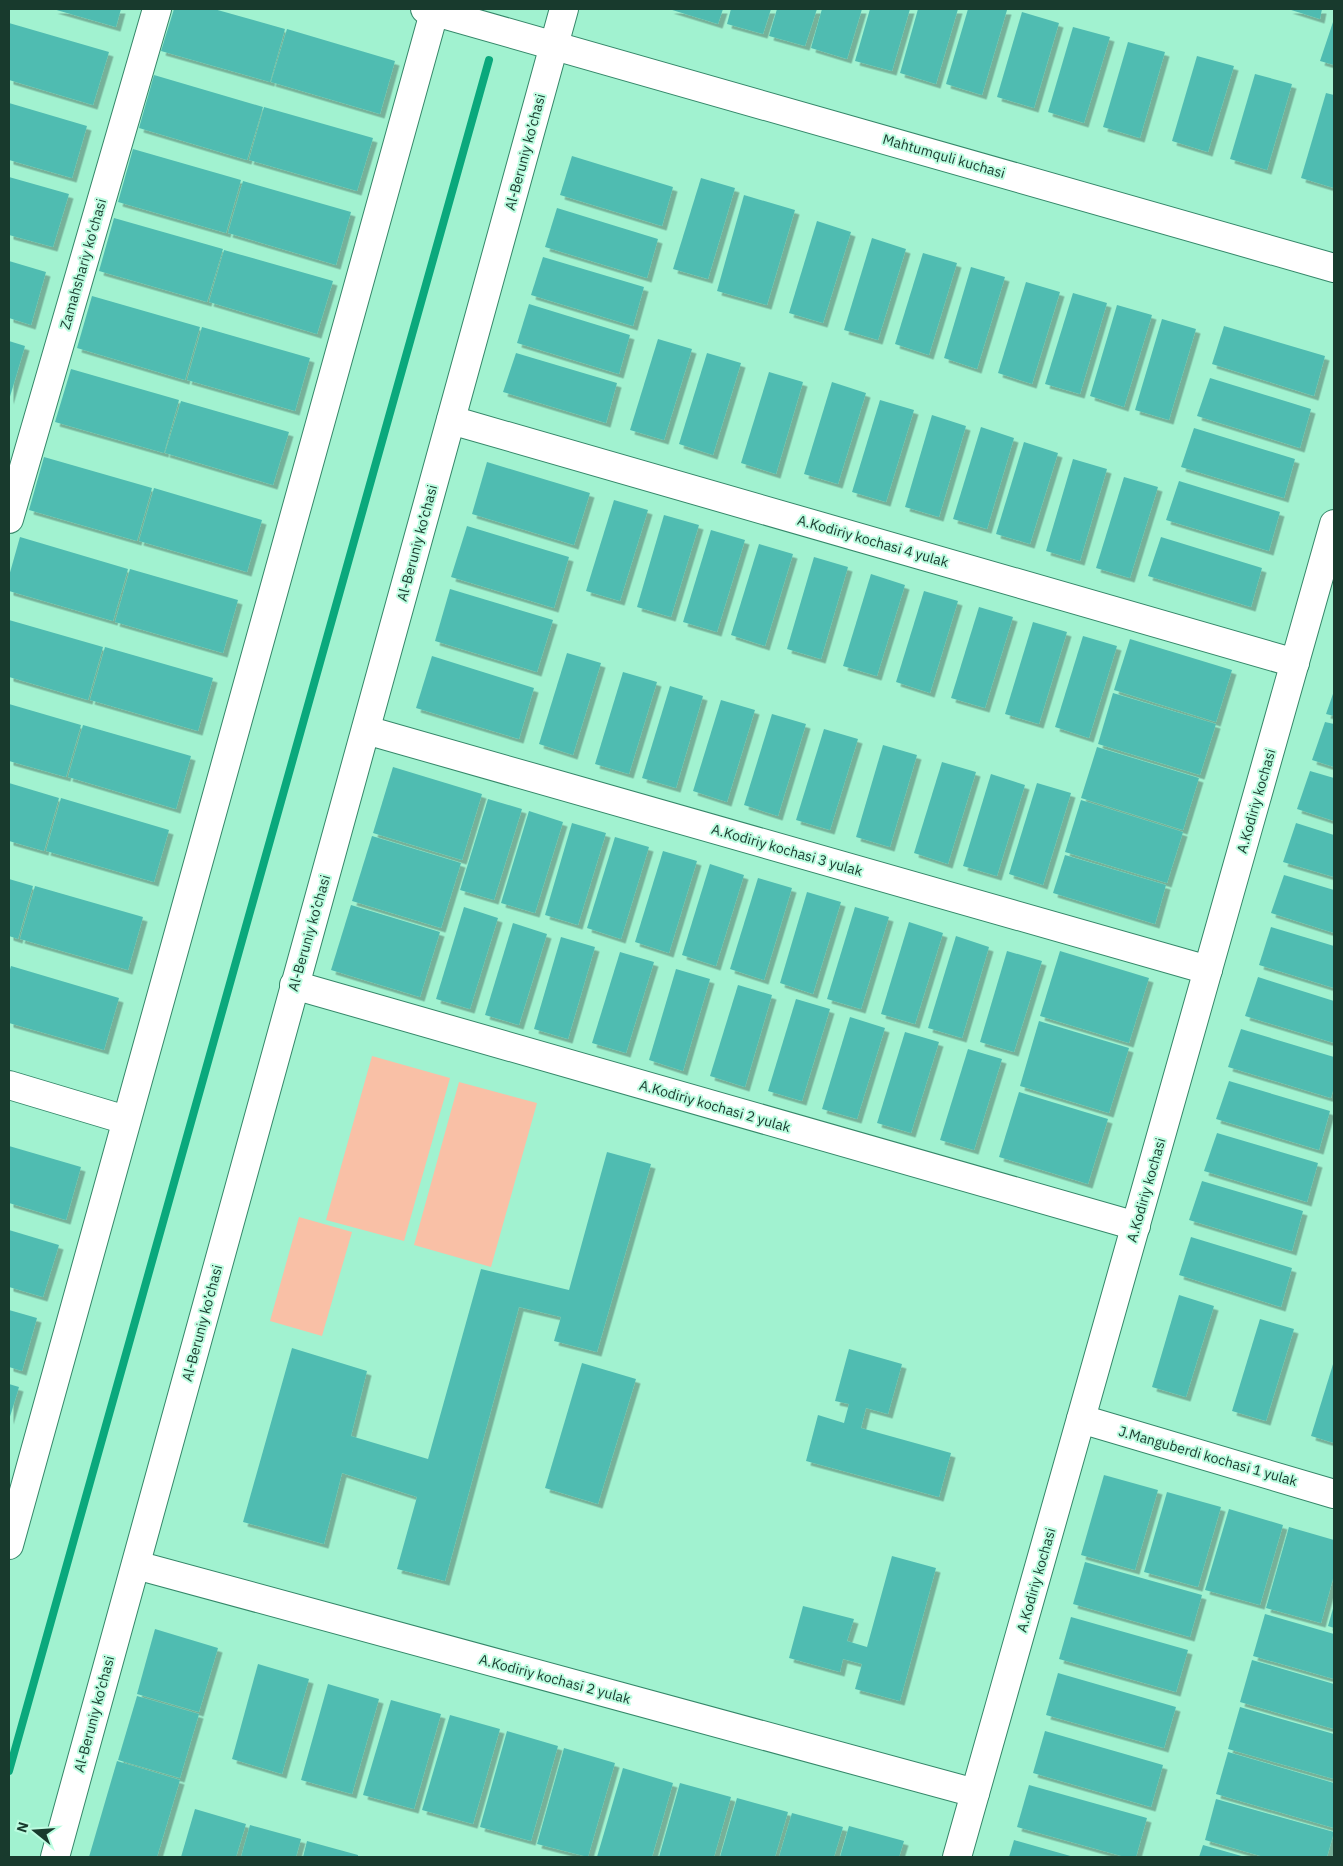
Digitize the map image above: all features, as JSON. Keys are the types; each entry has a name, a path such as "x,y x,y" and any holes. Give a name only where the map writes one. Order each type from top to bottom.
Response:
{"street":[{"name":"Zamahshariy ko'chasi","path":"9,519 157,9"},
{"name":"Al-Beruniy ko’chasi","path":"55,1857 564,9"},
{"name":"Mahtumquli kuchasi","path":"432,10 1334,268"},
{"path":"9,1545 432,10"},
{"name":"A.Kodiriy kochasi 4 yulak","path":"451,420 1295,663"},
{"name":"A.Kodiriy kochasi","path":"957,1857 1334,524"},
{"name":"A.Kodiriy kochasi 3 yulak","path":"366,730 1208,970"},
{"name":"A.Kodiriy kochasi 2 yulak","path":"294,985 1136,1226"},
{"path":"9,1085 126,1120"},
{"name":"J.Manguberdi kochasi 1 yulak","path":"1081,1419 1334,1494"},
{"name":"A.Kodiriy kochasi 2 yulak","path":"136,1565 975,1793"}],"shaded area":[{"path":"372,1056 450,1078 404,1241 326,1220"},
{"path":"459,1082 537,1103 491,1267 414,1245"},
{"path":"299,1217 352,1232 322,1336 270,1321"}],"building":[{"path":"53,9 121,9 116,27"},
{"path":"174,9 214,9 285,29 270,82 161,51"},
{"path":"669,9 723,9 718,24"},
{"path":"731,9 771,9 763,34 727,24"},
{"path":"777,9 817,9 805,46 769,36"},
{"path":"822,9 862,9 847,59 811,48"},
{"path":"870,9 910,9 892,71 855,61"},
{"path":"918,9 958,9 936,84 900,73"},
{"path":"968,9 1007,10 982,95 946,84"},
{"path":"1288,9 1322,9 1320,19"},
{"path":"1022,12 1059,23 1034,108 997,97"},
{"path":"9,23 109,52 93,105 9,80"},
{"path":"1334,23 1334,65 1320,61"},
{"path":"1073,27 1110,37 1084,123 1048,112"},
{"path":"287,29 395,61 380,114 271,82"},
{"path":"1128,42 1165,52 1140,138 1103,127"},
{"path":"1197,56 1234,66 1208,152 1172,141"},
{"path":"1255,74 1292,84 1267,170 1230,159"},
{"path":"154,75 263,107 247,160 139,128"},
{"path":"1326,93 1334,95 1334,188 1301,178"},
{"path":"9,103 87,126 72,178 9,160"},
{"path":"264,107 373,138 357,191 249,160"},
{"path":"133,149 241,180 226,233 118,202"},
{"path":"572,156 673,187 662,226 560,195"},
{"path":"9,177 69,194 53,247 9,235"},
{"path":"701,178 735,188 708,279 673,269"},
{"path":"243,181 351,212 336,265 228,233"},
{"path":"744,195 795,210 767,305 717,291"},
{"path":"557,208 658,239 647,278 545,247"},
{"path":"114,218 223,249 207,302 99,271"},
{"path":"817,221 851,232 823,323 789,313"},
{"path":"872,238 906,249 878,340 844,330"},
{"path":"224,250 333,281 317,334 209,302"},
{"path":"923,253 957,263 929,355 895,344"},
{"path":"543,257 644,287 633,326 531,295"},
{"path":"9,261 46,272 31,325 9,318"},
{"path":"971,267 1005,277 977,369 944,358"},
{"path":"1026,282 1060,292 1032,384 998,373"},
{"path":"1073,293 1107,303 1080,394 1045,384"},
{"path":"92,296 200,327 185,380 77,348"},
{"path":"529,304 630,335 619,374 517,343"},
{"path":"1117,305 1152,315 1124,407 1090,396"},
{"path":"1162,319 1196,329 1169,420 1135,410"},
{"path":"1224,326 1325,356 1314,396 1212,364"},
{"path":"202,327 310,358 295,411 187,380"},
{"path":"658,339 692,349 664,440 630,430"},
{"path":"9,341 25,346 9,400"},
{"path":"516,353 617,383 606,423 503,392"},
{"path":"707,353 741,363 713,455 679,444"},
{"path":"71,369 179,400 164,453 55,422"},
{"path":"769,372 803,382 776,474 741,463"},
{"path":"1210,378 1311,409 1300,448 1197,416"},
{"path":"832,382 866,393 838,484 804,474"},
{"path":"880,400 914,410 886,502 852,492"},
{"path":"181,401 289,432 273,485 165,453"},
{"path":"932,415 966,426 939,517 905,507"},
{"path":"981,427 1014,438 987,529 953,519"},
{"path":"1194,428 1295,459 1284,498 1181,467"},
{"path":"1024,442 1058,453 1030,544 996,534"},
{"path":"44,457 152,488 137,541 29,510"},
{"path":"1073,459 1107,469 1080,561 1046,551"},
{"path":"487,462 590,493 574,545 472,514"},
{"path":"1124,477 1158,487 1130,578 1096,568"},
{"path":"1179,481 1280,512 1269,551 1166,520"},
{"path":"154,488 262,520 247,572 139,541"},
{"path":"614,500 648,510 620,601 586,591"},
{"path":"664,515 699,525 671,617 637,607"},
{"path":"467,526 569,557 554,608 451,577"},
{"path":"711,530 745,540 717,632 683,622"},
{"path":"20,537 128,569 113,621 9,591 9,576"},
{"path":"1161,537 1262,568 1251,607 1148,576"},
{"path":"759,544 793,554 765,646 731,635"},
{"path":"814,557 848,567 821,659 787,649"},
{"path":"130,569 238,600 223,653 115,622"},
{"path":"871,574 905,585 877,676 843,666"},
{"path":"450,589 553,620 537,672 435,641"},
{"path":"924,591 958,601 930,693 896,682"},
{"path":"979,607 1013,617 985,708 951,698"},
{"path":"9,620 103,647 88,700 9,677"},
{"path":"1033,622 1067,632 1039,724 1005,714"},
{"path":"1083,636 1117,646 1089,738 1055,727"},
{"path":"1130,639 1232,670 1216,722 1114,690"},
{"path":"105,647 213,678 198,731 90,700"},
{"path":"567,653 601,663 573,755 539,744"},
{"path":"432,656 534,688 519,739 416,708"},
{"path":"623,672 657,682 629,774 595,764"},
{"path":"670,686 703,696 676,788 642,778"},
{"path":"1334,691 1334,716 1326,714"},
{"path":"1113,693 1216,724 1200,775 1098,744"},
{"path":"721,700 755,710 727,802 693,791"},
{"path":"9,704 81,725 66,777 9,761"},
{"path":"772,714 806,724 778,816 744,805"},
{"path":"1325,722 1334,724 1334,767 1312,760"},
{"path":"83,725 191,756 176,809 68,777"},
{"path":"824,729 858,739 830,830 796,820"},
{"path":"883,745 917,755 890,847 856,837"},
{"path":"1097,747 1199,778 1183,830 1081,798"},
{"path":"942,762 976,772 948,864 914,853"},
{"path":"393,767 482,794 462,860 373,833"},
{"path":"1310,771 1334,778 1334,821 1297,809"},
{"path":"991,774 1025,785 997,876 963,866"},
{"path":"9,783 59,798 44,851 9,841"},
{"path":"1037,783 1071,793 1043,885 1009,874"},
{"path":"61,798 169,830 154,882 46,851"},
{"path":"488,799 522,809 494,900 460,890"},
{"path":"1081,800 1183,832 1167,883 1065,852"},
{"path":"529,811 563,822 535,913 501,903"},
{"path":"572,823 606,833 578,925 545,915"},
{"path":"1296,823 1334,835 1334,877 1283,862"},
{"path":"372,836 461,863 441,928 352,901"},
{"path":"615,837 649,847 621,939 587,928"},
{"path":"663,851 697,861 669,953 635,942"},
{"path":"1065,855 1166,885 1155,924 1053,893"},
{"path":"710,864 744,875 716,966 682,955"},
{"path":"1284,875 1334,890 1334,933 1271,913"},
{"path":"758,878 792,888 764,980 730,969"},
{"path":"9,879 33,886 18,939 9,936"},
{"path":"35,886 143,917 128,970 20,939"},
{"path":"807,892 841,902 813,994 780,983"},
{"path":"351,905 440,932 420,997 331,970"},
{"path":"464,907 498,918 470,1009 436,999"},
{"path":"855,907 889,917 861,1009 827,999"},
{"path":"909,922 943,933 915,1024 881,1014"},
{"path":"513,923 547,934 519,1025 485,1015"},
{"path":"1271,927 1334,946 1334,988 1259,965"},
{"path":"956,936 989,947 962,1038 928,1028"},
{"path":"561,937 595,947 568,1039 534,1029"},
{"path":"1007,951 1042,961 1014,1052 980,1042"},
{"path":"1060,951 1149,978 1129,1043 1040,1016"},
{"path":"620,952 654,962 626,1053 592,1043"},
{"path":"11,966 119,998 104,1050 9,1023 9,973"},
{"path":"676,969 710,979 683,1071 649,1060"},
{"path":"1258,977 1334,1001 1334,1043 1245,1016"},
{"path":"738,985 772,995 745,1087 710,1076"},
{"path":"796,999 830,1009 802,1101 768,1091"},
{"path":"850,1017 885,1028 857,1119 822,1109"},
{"path":"1039,1021 1129,1048 1109,1113 1020,1086"},
{"path":"1241,1029 1334,1057 1334,1087 1331,1098 1228,1067"},
{"path":"905,1032 939,1042 911,1133 877,1123"},
{"path":"968,1049 1002,1059 974,1150 940,1140"},
{"path":"1229,1081 1330,1111 1319,1150 1216,1119"},
{"path":"1019,1092 1108,1119 1088,1184 999,1157"},
{"path":"1217,1133 1318,1163 1307,1202 1204,1171"},
{"path":"9,1146 81,1167 66,1220 9,1203"},
{"path":"607,1152 651,1164 597,1352 554,1341 561,1317 519,1307 445,1581 397,1569 417,1497 342,1473 324,1544 243,1522 292,1348 367,1371 351,1436 428,1459 481,1269 569,1290"},
{"path":"1202,1181 1303,1211 1292,1251 1189,1220"},
{"path":"9,1230 59,1245 43,1297 9,1287"},
{"path":"1191,1237 1292,1268 1281,1307 1179,1275"},
{"path":"1179,1295 1214,1306 1186,1397 1152,1387"},
{"path":"9,1310 37,1318 22,1371 9,1367"},
{"path":"1260,1319 1294,1329 1266,1421 1232,1411"},
{"path":"849,1349 902,1364 888,1414 866,1408 861,1428 951,1453 939,1497 806,1461 818,1415 844,1423 849,1404 835,1401"},
{"path":"1334,1361 1334,1443 1311,1436"},
{"path":"582,1363 636,1379 598,1504 545,1488"},
{"path":"9,1384 19,1387 9,1420"},
{"path":"1104,1475 1158,1490 1135,1570 1081,1555"},
{"path":"1167,1492 1221,1507 1198,1587 1144,1572"},
{"path":"1229,1509 1283,1525 1260,1605 1205,1590"},
{"path":"1289,1527 1334,1540 1334,1575 1321,1623 1266,1608"},
{"path":"892,1556 936,1568 900,1701 855,1689 862,1664 843,1659 840,1672 789,1658 803,1606 854,1619 847,1641 867,1647"},
{"path":"1085,1562 1202,1595 1190,1637 1073,1604"},
{"path":"1334,1605 1334,1628 1328,1626"},
{"path":"1265,1614 1334,1634 1334,1679 1253,1656"},
{"path":"1071,1617 1188,1650 1176,1692 1059,1659"},
{"path":"155,1629 218,1648 199,1712 137,1694"},
{"path":"1252,1660 1334,1684 1334,1729 1240,1702"},
{"path":"258,1664 309,1679 282,1774 232,1759"},
{"path":"1058,1673 1176,1707 1164,1748 1046,1715"},
{"path":"328,1684 379,1699 352,1794 301,1780"},
{"path":"137,1696 199,1714 180,1778 118,1760"},
{"path":"391,1700 441,1714 414,1809 363,1795"},
{"path":"1240,1707 1334,1734 1334,1779 1228,1749"},
{"path":"450,1715 500,1729 473,1824 422,1810"},
{"path":"507,1731 558,1746 531,1841 480,1827"},
{"path":"1045,1731 1163,1765 1151,1807 1033,1773"},
{"path":"564,1748 615,1763 588,1857 537,1844"},
{"path":"1228,1752 1334,1783 1334,1828 1216,1794"},
{"path":"117,1761 180,1780 157,1857 89,1857"},
{"path":"623,1768 673,1783 652,1857 597,1857"},
{"path":"680,1783 731,1797 714,1857 659,1857"},
{"path":"1029,1785 1147,1818 1136,1857 1125,1857 1017,1827"},
{"path":"737,1798 788,1812 775,1857 720,1857"},
{"path":"1216,1799 1334,1832 1327,1857 1264,1857 1205,1840"},
{"path":"195,1809 246,1824 236,1857 181,1857"},
{"path":"792,1813 843,1827 834,1857 779,1857"},
{"path":"250,1825 301,1839 296,1857 241,1857"},
{"path":"849,1826 904,1841 899,1857 840,1857"},
{"path":"1014,1840 1074,1857 1009,1857"},
{"path":"307,1841 358,1855 358,1857 303,1857"},
{"path":"1203,1845 1245,1857 1199,1857"}],"waterway":[{"path":"9,1771 489,60"}]}
